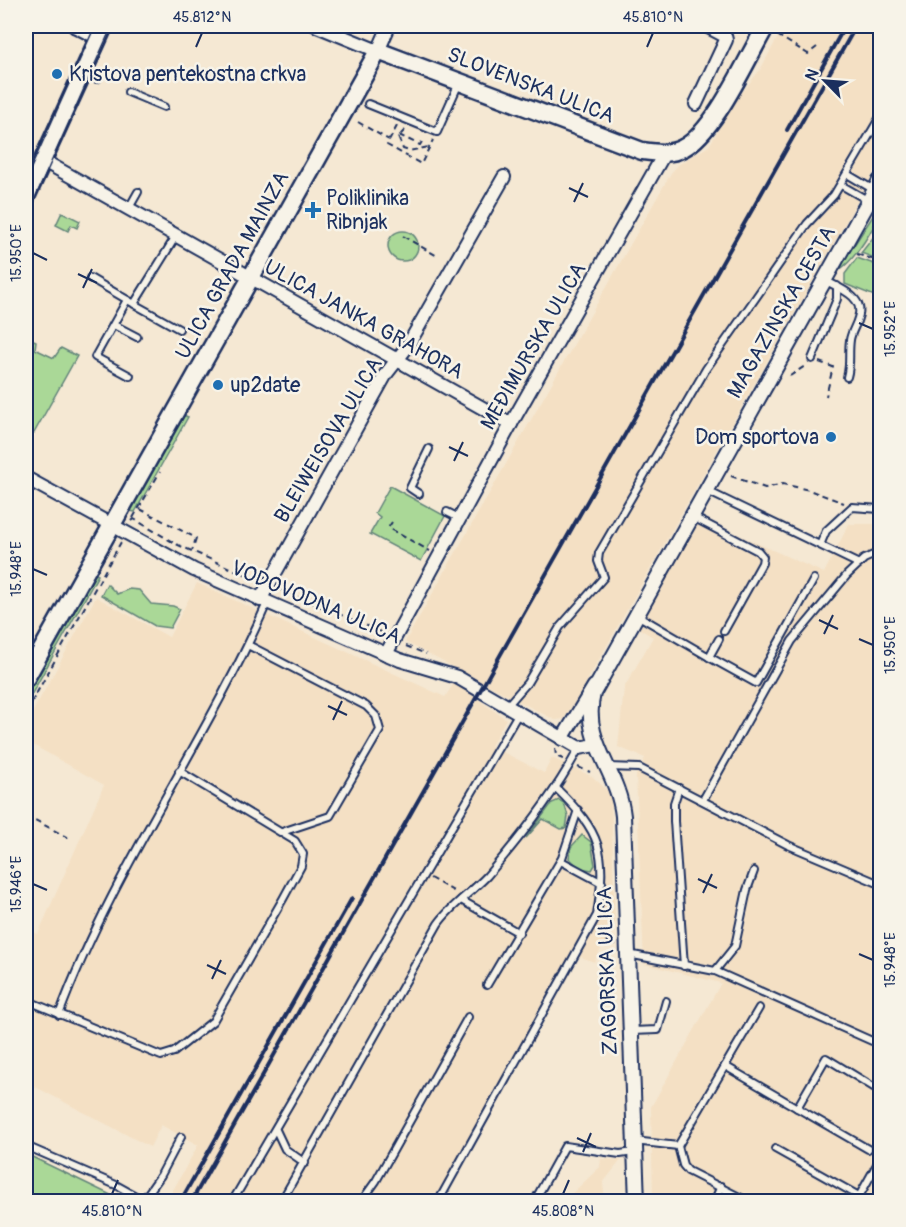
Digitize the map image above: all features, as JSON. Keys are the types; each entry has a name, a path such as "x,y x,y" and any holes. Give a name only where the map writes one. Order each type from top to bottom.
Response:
{"main road":[{"path":"664,154 683,148 705,131 771,30"},
{"path":"26,197 101,32"},
{"name":"SLOVENSKA ULICA","path":"378,51 642,151 664,154"},
{"name":"ULICA GRADA MAINZA","path":"26,678 378,51"}],"street":[{"path":"74,26 101,32"},
{"name":"SLOVENSKA ULICA","path":"317,26 378,51"},
{"name":"ULICA GRADA MAINZA","path":"378,51 389,26"},
{"path":"696,104 726,40 724,36 706,26"},
{"name":"MEĐIMURSKA ULICA","path":"386,654 511,424 664,154"},
{"name":"ULICA JANKA GRAHORA","path":"42,160 511,424"},
{"name":"BLEIWEISOVA ULICA","path":"263,601 386,374 398,360 504,177"},
{"name":"MAGAZINSKA CESTA","path":"562,739 596,684 875,191"},
{"name":"VODOVODNA ULICA","path":"26,478 194,570 386,654 452,675 579,748"},
{"name":"MAGAZINSKA CESTA","path":"595,745 589,712 596,684"},
{"path":"579,748 595,745"},
{"name":"ZAGORSKA ULICA","path":"595,745 609,767 621,804 623,950 630,1031 637,1202"}],"lane":[{"path":"368,104 437,132 460,82"},
{"path":"128,92 164,107"},
{"path":"507,707 526,683 560,627 604,577 598,561 599,553 706,369 807,224 825,207 841,184 880,117"},
{"path":"847,174 875,191"},
{"path":"841,184 875,191"},
{"path":"129,209 138,192"},
{"path":"130,376 96,357 114,325 176,237"},
{"path":"90,279 179,329"},
{"path":"823,280 856,298 860,311 851,335 849,348 852,361 847,377"},
{"path":"811,361 837,299 837,286"},
{"path":"114,325 137,338"},
{"path":"418,494 411,488 429,449"},
{"path":"705,490 859,564"},
{"path":"820,545 826,531 852,507 880,509"},
{"path":"447,512 459,518"},
{"path":"691,516 758,551 763,557 762,563 724,631"},
{"path":"703,800 792,641 847,575 859,564 880,552"},
{"path":"635,613 756,683 814,579"},
{"path":"59,1015 100,918 248,645 263,601"},
{"path":"709,657 719,639"},
{"path":"248,645 366,706 376,716 380,730 330,816 282,832"},
{"path":"232,1202 518,714"},
{"path":"281,1202 423,948 447,911 488,874 556,788 579,748"},
{"path":"609,767 639,768 788,845 880,884"},
{"path":"26,1000 161,1056 174,1052 213,1021 301,866 303,854 300,848 282,832 178,771"},
{"path":"438,1202 597,915 602,883 599,842 579,810 556,788"},
{"path":"679,788 674,803 674,821 684,966"},
{"path":"487,985 561,861 579,810"},
{"path":"561,861 602,883"},
{"path":"715,971 735,946 747,890 754,871"},
{"path":"461,900 519,933"},
{"path":"623,950 684,966 715,971 872,1041 880,1038"},
{"path":"630,1031 658,1030 666,1001"},
{"path":"749,1202 688,1171 683,1165 678,1146 759,1008"},
{"path":"361,1202 376,1181 468,1017"},
{"path":"797,1108 826,1058 880,1091"},
{"path":"724,1066 868,1149"},
{"path":"276,1130 285,1149 304,1163"},
{"path":"26,1146 116,1185 143,1201 181,1137"},
{"path":"534,1202 564,1146 620,1154 634,1146 678,1146"},
{"path":"775,1149 857,1199 879,1163"},
{"path":"714,1202 721,1186"}],"path":[{"path":"771,30 808,54 817,47"},
{"path":"402,117 387,145 421,164 437,132"},
{"path":"358,122 389,141"},
{"path":"415,130 402,130 398,141 403,149 429,147"},
{"path":"399,135 420,145 423,142 423,132"},
{"path":"403,236 439,257"},
{"path":"857,254 880,262"},
{"path":"790,376 811,361"},
{"path":"826,396 833,367 828,365"},
{"path":"131,524 160,472"},
{"path":"731,476 765,488 783,484 809,490 852,507"},
{"path":"140,509 196,538 192,551"},
{"path":"134,519 192,551 258,580"},
{"path":"392,522 388,528 430,551"},
{"path":"26,712 121,542"},
{"path":"273,586 382,634 387,632"},
{"path":"584,770 590,772"},
{"path":"26,814 70,839"},
{"path":"424,875 447,888"},
{"path":"588,932 623,950"}],"shaded area":[{"path":"784,26 880,26 880,161 578,697 564,719 555,720 405,642 671,173 678,165 709,146 735,101 760,70"},
{"path":"696,516 824,573 849,524 880,524 880,1201 653,1201 651,1107 721,983 644,964 636,775 645,758 618,747 624,688 653,637 635,626"},
{"path":"197,583 445,697 454,683 506,719 491,746 544,773 552,758 593,777 611,794 615,924 594,962 578,956 442,1201 167,1201 198,1145 161,1125 150,1147 26,1082 26,928 38,934 104,785 26,741 26,724 96,597 169,637"},
{"path":"601,1159 621,1160 603,1183 605,1201 564,1201 600,1167"}],"green space":[{"path":"880,205 876,221 865,241 851,260 838,270"},
{"path":"62,212 80,221 77,228 71,225 68,231 56,225"},
{"path":"880,227 880,260 861,253"},
{"path":"403,231 409,232 417,240 417,252 409,260 403,261 397,260 389,252 388,246 389,240 397,232"},
{"path":"857,258 880,266 880,287 877,297 845,284 845,274"},
{"path":"26,337 36,341 35,349 54,358 61,348 77,356 34,433 26,428"},
{"path":"183,415 188,417 135,512 129,511"},
{"path":"390,486 445,516 421,561 370,534 380,517 375,513"},
{"path":"94,573 98,575 26,704 26,695"},
{"path":"107,584 117,594 129,589 139,590 151,604 180,609 170,628 155,626 101,595"},
{"path":"559,800 564,803 568,816 566,828 561,829 543,819 526,838 552,803"},
{"path":"582,835 591,842 595,865 592,870 580,868 569,858 571,847"},
{"path":"26,1154 123,1201 26,1201"}],"tram line":[{"path":"26,179 95,26"},
{"path":"26,218 112,26"}],"railway":[{"path":"787,130 845,26"},
{"path":"191,1202 856,26"},
{"path":"180,1202 352,898"}],"place":[{"name":"Kristova pentekostna crkva","path":"57,74"},
{"name":"Poliklinika Ribnjak","path":"313,210"},
{"name":"up2date","path":"218,385"},
{"name":"Dom sportova","path":"831,437"}]}
